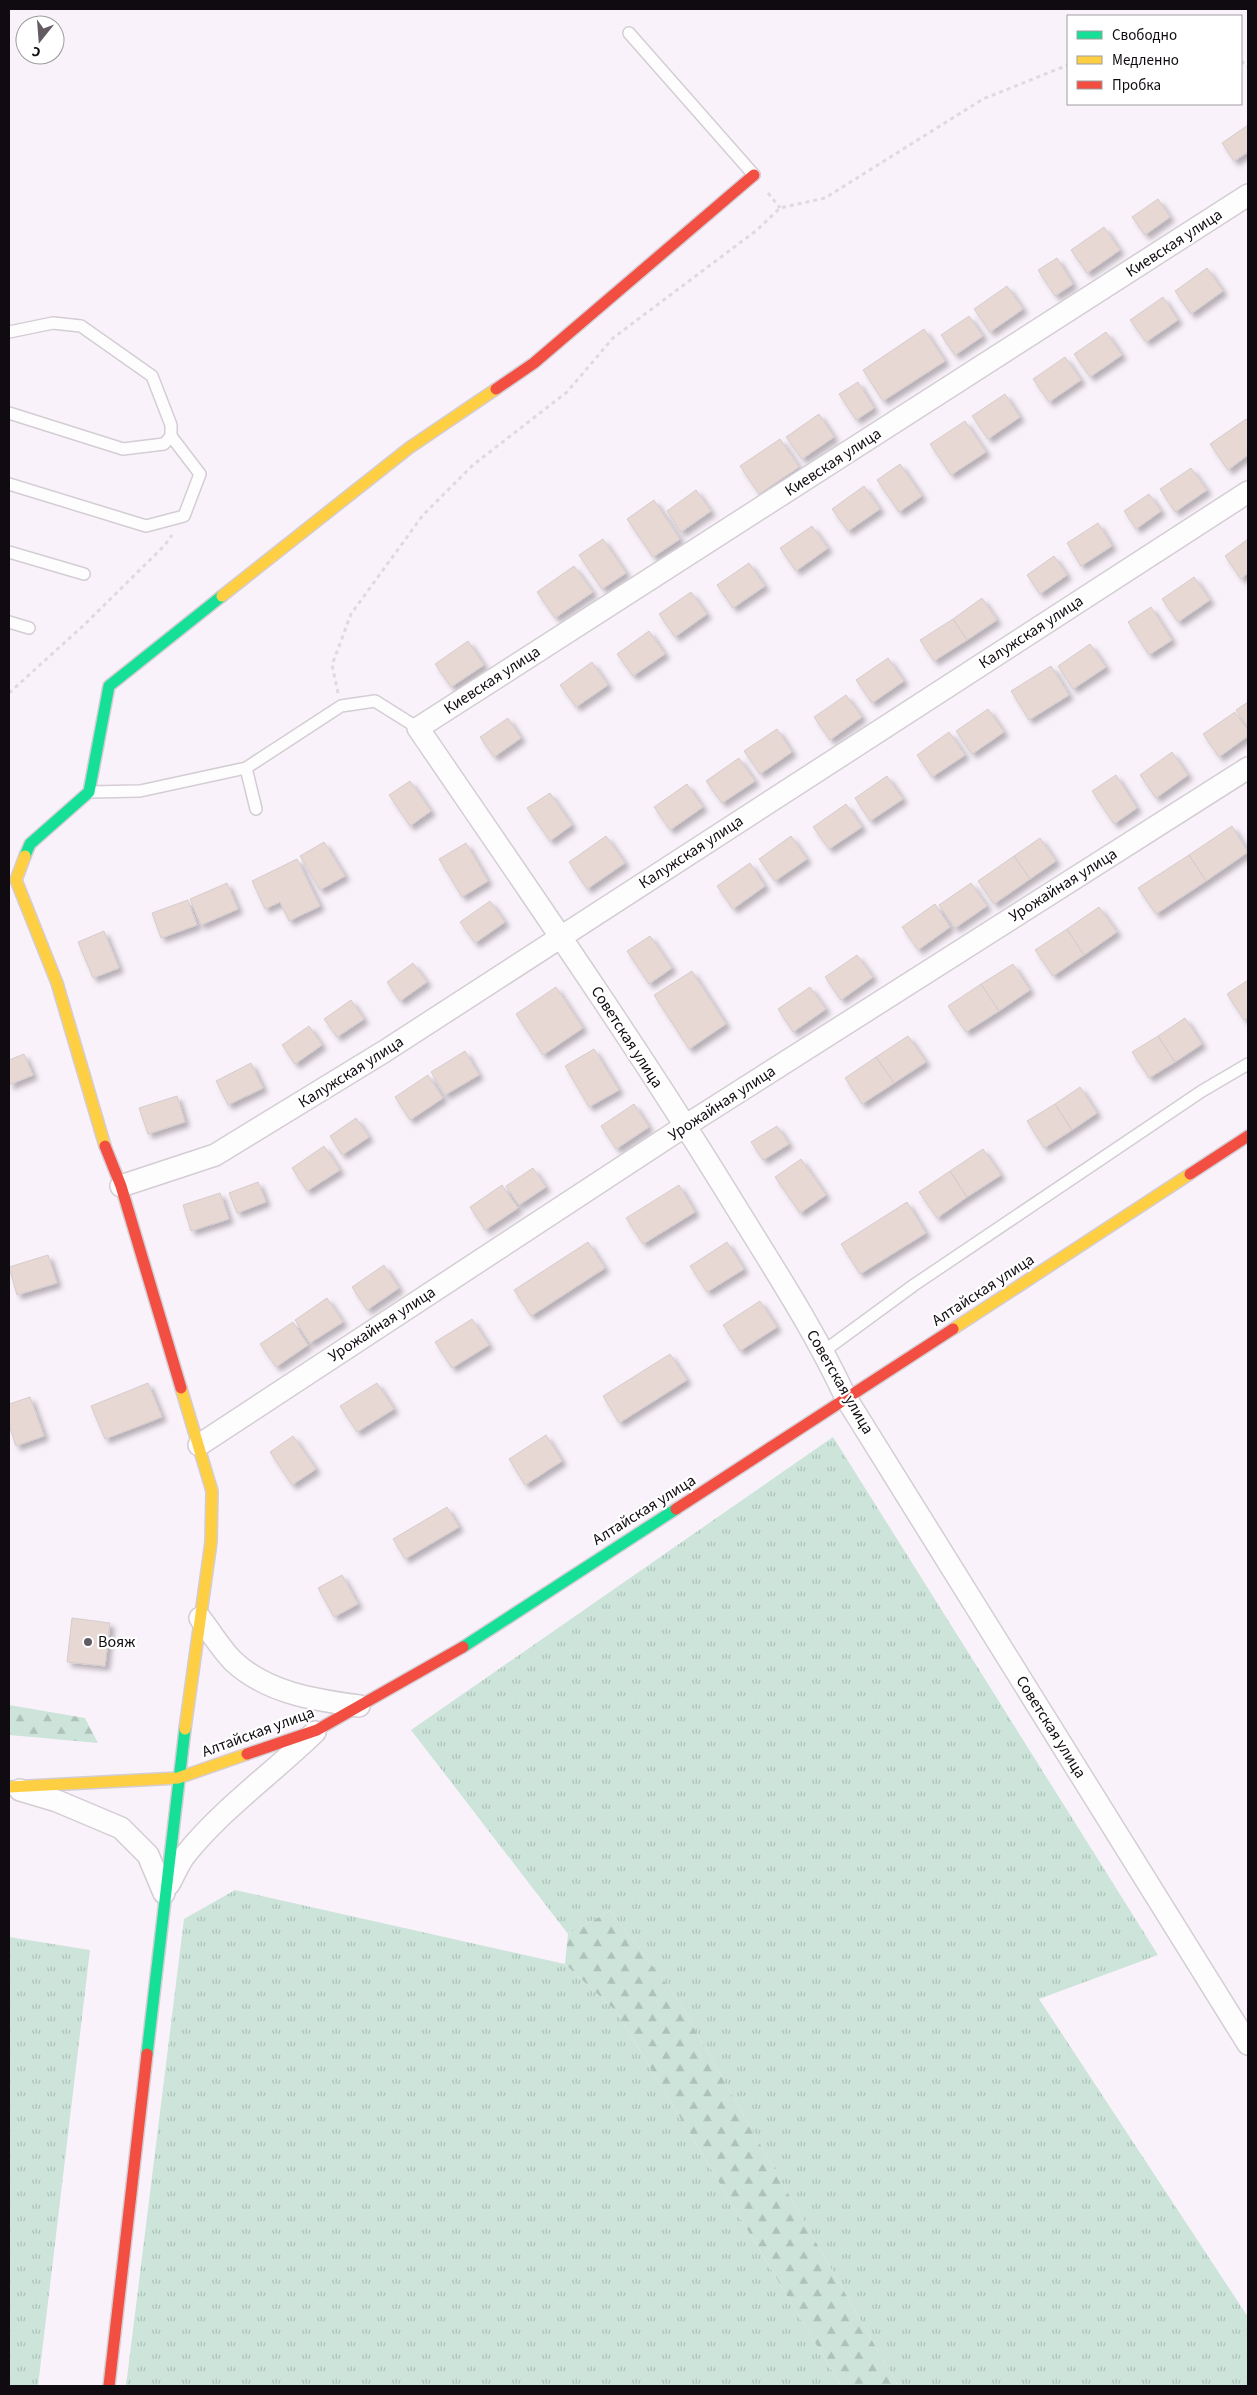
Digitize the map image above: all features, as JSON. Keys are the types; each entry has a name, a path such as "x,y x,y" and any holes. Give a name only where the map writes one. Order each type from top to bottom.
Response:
{"street":[{"path":"109,2386 164,1893 211,1542 212,1491 121,1186 107,1155 84,1081 57,983 16,880 30,844 89,792 109,686 409,448 534,364 754,175"},
{"name":"Киевская улица","path":"418,728 1248,195"},
{"name":"Калужская улица","path":"121,1186 215,1155 385,1052 1248,492"},
{"name":"Советская улица","path":"418,728 561,937 686,1126 824,1351 846,1398 1248,2044"},
{"name":"Урожайная улица","path":"199,1445 686,1126 1248,768"},
{"name":"Алтайская улица","path":"11,1787 178,1778 317,1730 463,1647 1248,1136"},
{"path":"200,1618 233,1661 266,1684 315,1700 359,1706"},
{"path":"164,1893 185,1855 233,1806 285,1762 317,1730"},
{"path":"11,1787 57,1801 121,1828 148,1855 164,1893"}],"lane":[{"path":"629,33 754,175"},
{"path":"9,332 53,323 81,326 152,376 171,424 171,436 200,474 184,516 146,526 9,484"},
{"path":"9,414 123,449 164,444 171,436"},
{"path":"9,552 84,574"},
{"path":"9,622 29,628"},
{"path":"89,792 140,791 246,768 341,706 375,701 418,728"},
{"path":"246,768 256,809"},
{"path":"824,1351 922,1279 1202,1091 1248,1064"}],"path":[{"path":"341,706 332,665 351,614 423,515 473,465 567,392 613,338 757,230 780,208 825,198 983,99 1067,65"},
{"path":"9,693 84,625 165,545 184,516"}],"green space":[{"path":"833,1437 1158,1955 1039,1999 1248,2317 1248,2386 898,2386 675,1995 610,1911 568,1934 411,1730"},
{"path":"9,1705 85,1718 98,1743 9,1735"},
{"path":"235,1890 565,1964 617,2012 841,2386 126,2386 184,1919"},
{"path":"610,1911 675,1995 898,2386 841,2386 617,2012 565,1964 568,1934"},
{"path":"9,1937 90,1950 38,2386 9,2386"}],"building":[{"path":"1248,125 1248,152 1234,161 1222,143"},
{"path":"1158,199 1170,217 1145,235 1132,217"},
{"path":"1104,227 1120,250 1087,273 1071,250"},
{"path":"1057,258 1073,284 1055,296 1038,270"},
{"path":"1207,268 1223,291 1191,314 1175,291"},
{"path":"1007,286 1023,309 990,332 974,309"},
{"path":"1163,297 1178,320 1146,342 1130,320"},
{"path":"969,316 983,336 955,355 941,335"},
{"path":"924,329 945,361 883,401 863,370"},
{"path":"1106,332 1122,355 1090,377 1074,354"},
{"path":"1065,357 1081,380 1049,402 1033,379"},
{"path":"858,382 874,408 856,420 839,394"},
{"path":"1005,394 1020,417 988,439 972,416"},
{"path":"819,414 834,437 802,459 786,437"},
{"path":"1246,419 1248,422 1248,455 1228,470 1210,444"},
{"path":"965,421 986,452 951,475 930,444"},
{"path":"780,439 799,467 759,494 740,466"},
{"path":"900,464 922,496 899,512 877,480"},
{"path":"1191,468 1207,490 1175,512 1160,489"},
{"path":"864,486 880,509 848,531 832,509"},
{"path":"696,490 711,511 681,532 667,511"},
{"path":"1149,494 1161,511 1136,529 1124,511"},
{"path":"654,500 680,539 653,557 627,519"},
{"path":"1098,523 1112,546 1081,566 1067,543"},
{"path":"812,526 828,548 796,571 780,548"},
{"path":"603,539 626,573 602,589 579,555"},
{"path":"1248,539 1248,573 1241,579 1225,556"},
{"path":"1054,556 1067,575 1040,594 1027,575"},
{"path":"749,563 765,586 733,608 717,585"},
{"path":"574,566 593,592 555,618 537,592"},
{"path":"1194,577 1210,600 1178,622 1162,599"},
{"path":"691,592 707,614 675,637 659,614"},
{"path":"982,598 997,620 967,640 953,619"},
{"path":"1151,607 1172,640 1149,655 1128,622"},
{"path":"953,619 967,640 934,661 920,640"},
{"path":"649,631 665,654 633,676 617,654"},
{"path":"468,641 484,665 451,687 435,664"},
{"path":"1090,644 1106,667 1073,689 1058,666"},
{"path":"888,658 904,681 872,703 856,680"},
{"path":"592,662 608,685 576,707 560,685"},
{"path":"1051,666 1069,695 1029,720 1011,691"},
{"path":"846,695 862,717 830,740 814,717"},
{"path":"1248,702 1248,728 1236,710"},
{"path":"988,709 1004,732 972,754 956,731"},
{"path":"1235,712 1248,730 1248,736 1219,757 1203,734"},
{"path":"508,718 521,738 494,757 480,737"},
{"path":"777,729 792,752 760,774 744,751"},
{"path":"949,732 965,755 932,777 917,755"},
{"path":"1172,752 1188,775 1156,798 1140,775"},
{"path":"739,758 755,781 722,803 706,781"},
{"path":"1116,775 1137,808 1114,824 1092,791"},
{"path":"887,776 903,799 870,821 855,798"},
{"path":"410,781 431,811 410,826 389,795"},
{"path":"687,784 703,807 670,830 654,807"},
{"path":"550,793 572,825 550,841 527,808"},
{"path":"846,804 862,827 829,849 813,827"},
{"path":"1232,826 1248,852 1206,881 1189,855"},
{"path":"606,836 625,863 587,889 569,862"},
{"path":"791,836 807,859 775,881 759,859"},
{"path":"1040,838 1056,861 1030,879 1014,856"},
{"path":"324,842 345,876 320,890 300,856"},
{"path":"466,843 488,881 462,897 439,859"},
{"path":"1189,855 1206,881 1156,914 1138,888"},
{"path":"1014,856 1030,879 994,904 978,881"},
{"path":"297,859 320,906 289,921 280,902 265,909 252,881"},
{"path":"750,863 765,886 733,909 717,886"},
{"path":"227,883 238,909 201,925 190,899"},
{"path":"971,883 987,906 955,928 939,905"},
{"path":"188,900 197,925 161,938 152,913"},
{"path":"490,901 505,922 475,943 460,922"},
{"path":"935,904 950,927 918,950 902,927"},
{"path":"1099,907 1117,932 1084,955 1067,929"},
{"path":"1067,929 1084,955 1053,976 1035,950"},
{"path":"104,931 119,968 93,978 78,942"},
{"path":"650,936 672,968 649,984 627,951"},
{"path":"857,955 873,977 841,1000 825,977"},
{"path":"413,963 427,982 400,1001 387,982"},
{"path":"1013,964 1030,990 999,1011 981,984"},
{"path":"692,971 726,1024 689,1049 654,995"},
{"path":"1248,980 1248,1017 1244,1020 1227,994"},
{"path":"981,984 999,1011 966,1032 948,1006"},
{"path":"556,987 583,1028 543,1055 516,1014"},
{"path":"810,987 826,1009 793,1032 778,1009"},
{"path":"351,1000 364,1019 337,1037 324,1019"},
{"path":"1185,1018 1202,1044 1175,1062 1158,1036"},
{"path":"309,1026 322,1045 295,1064 282,1045"},
{"path":"908,1036 926,1062 894,1083 876,1057"},
{"path":"1158,1036 1175,1062 1149,1078 1132,1052"},
{"path":"594,1049 619,1090 589,1107 565,1066"},
{"path":"465,1051 479,1075 445,1095 431,1072"},
{"path":"24,1054 33,1075 9,1085 9,1060"},
{"path":"876,1057 894,1083 862,1104 845,1078"},
{"path":"251,1063 263,1088 228,1105 216,1081"},
{"path":"428,1075 443,1098 410,1120 395,1097"},
{"path":"1080,1087 1097,1113 1072,1130 1055,1104"},
{"path":"177,1096 185,1122 148,1134 139,1108"},
{"path":"634,1104 649,1127 616,1149 601,1126"},
{"path":"1055,1104 1072,1130 1044,1148 1027,1121"},
{"path":"356,1118 369,1137 342,1155 330,1136"},
{"path":"777,1126 789,1144 763,1160 751,1142"},
{"path":"324,1146 340,1170 307,1191 292,1168"},
{"path":"983,1149 1001,1175 967,1197 950,1171"},
{"path":"801,1159 826,1195 800,1213 775,1177"},
{"path":"533,1168 546,1187 519,1205 506,1186"},
{"path":"950,1171 967,1197 937,1218 919,1192"},
{"path":"258,1182 266,1202 237,1213 229,1193"},
{"path":"502,1185 518,1208 485,1230 470,1207"},
{"path":"679,1185 695,1212 643,1244 626,1218"},
{"path":"220,1193 229,1219 191,1231 183,1205"},
{"path":"907,1202 926,1233 860,1274 841,1244"},
{"path":"588,1242 605,1268 531,1316 514,1290"},
{"path":"727,1242 744,1269 707,1292 690,1266"},
{"path":"48,1255 57,1283 17,1295 9,1267"},
{"path":"384,1265 399,1288 367,1310 352,1287"},
{"path":"327,1298 343,1322 310,1343 295,1320"},
{"path":"760,1301 777,1327 740,1351 723,1325"},
{"path":"472,1319 489,1345 452,1368 435,1342"},
{"path":"293,1322 308,1345 276,1367 260,1344"},
{"path":"670,1354 687,1380 619,1423 603,1396"},
{"path":"148,1383 162,1417 105,1439 91,1406"},
{"path":"377,1383 394,1409 357,1432 340,1406"},
{"path":"30,1397 44,1436 16,1446 9,1425 9,1404"},
{"path":"546,1435 562,1461 525,1485 509,1459"},
{"path":"293,1436 316,1469 292,1485 270,1452"},
{"path":"447,1507 459,1527 405,1559 393,1539"},
{"path":"342,1575 358,1604 334,1617 318,1588"},
{"name":"Вояж","path":"72,1618 110,1623 105,1666 67,1662"}],"traffic: fast":[{"path":"25,856 30,844 89,792 109,686 222,596"},
{"path":"463,1647 676,1509"},
{"path":"147,2054 185,1729"}],"traffic: slow":[{"path":"222,596 409,448 496,389"},
{"path":"25,856 16,880 57,983 105,1146"},
{"path":"953,1329 1190,1174"},
{"path":"181,1388 212,1491 211,1542 185,1729"},
{"path":"9,1787 178,1778 247,1754"}],"traffic: jam":[{"path":"496,389 534,363 754,175"},
{"path":"1190,1174 1248,1136"},
{"path":"105,1146 121,1186 181,1388"},
{"path":"676,1509 953,1329"},
{"path":"247,1754 317,1730 463,1647"},
{"path":"109,2386 147,2054"}],"place":[{"name":"Вояж","path":"88,1642"}]}
